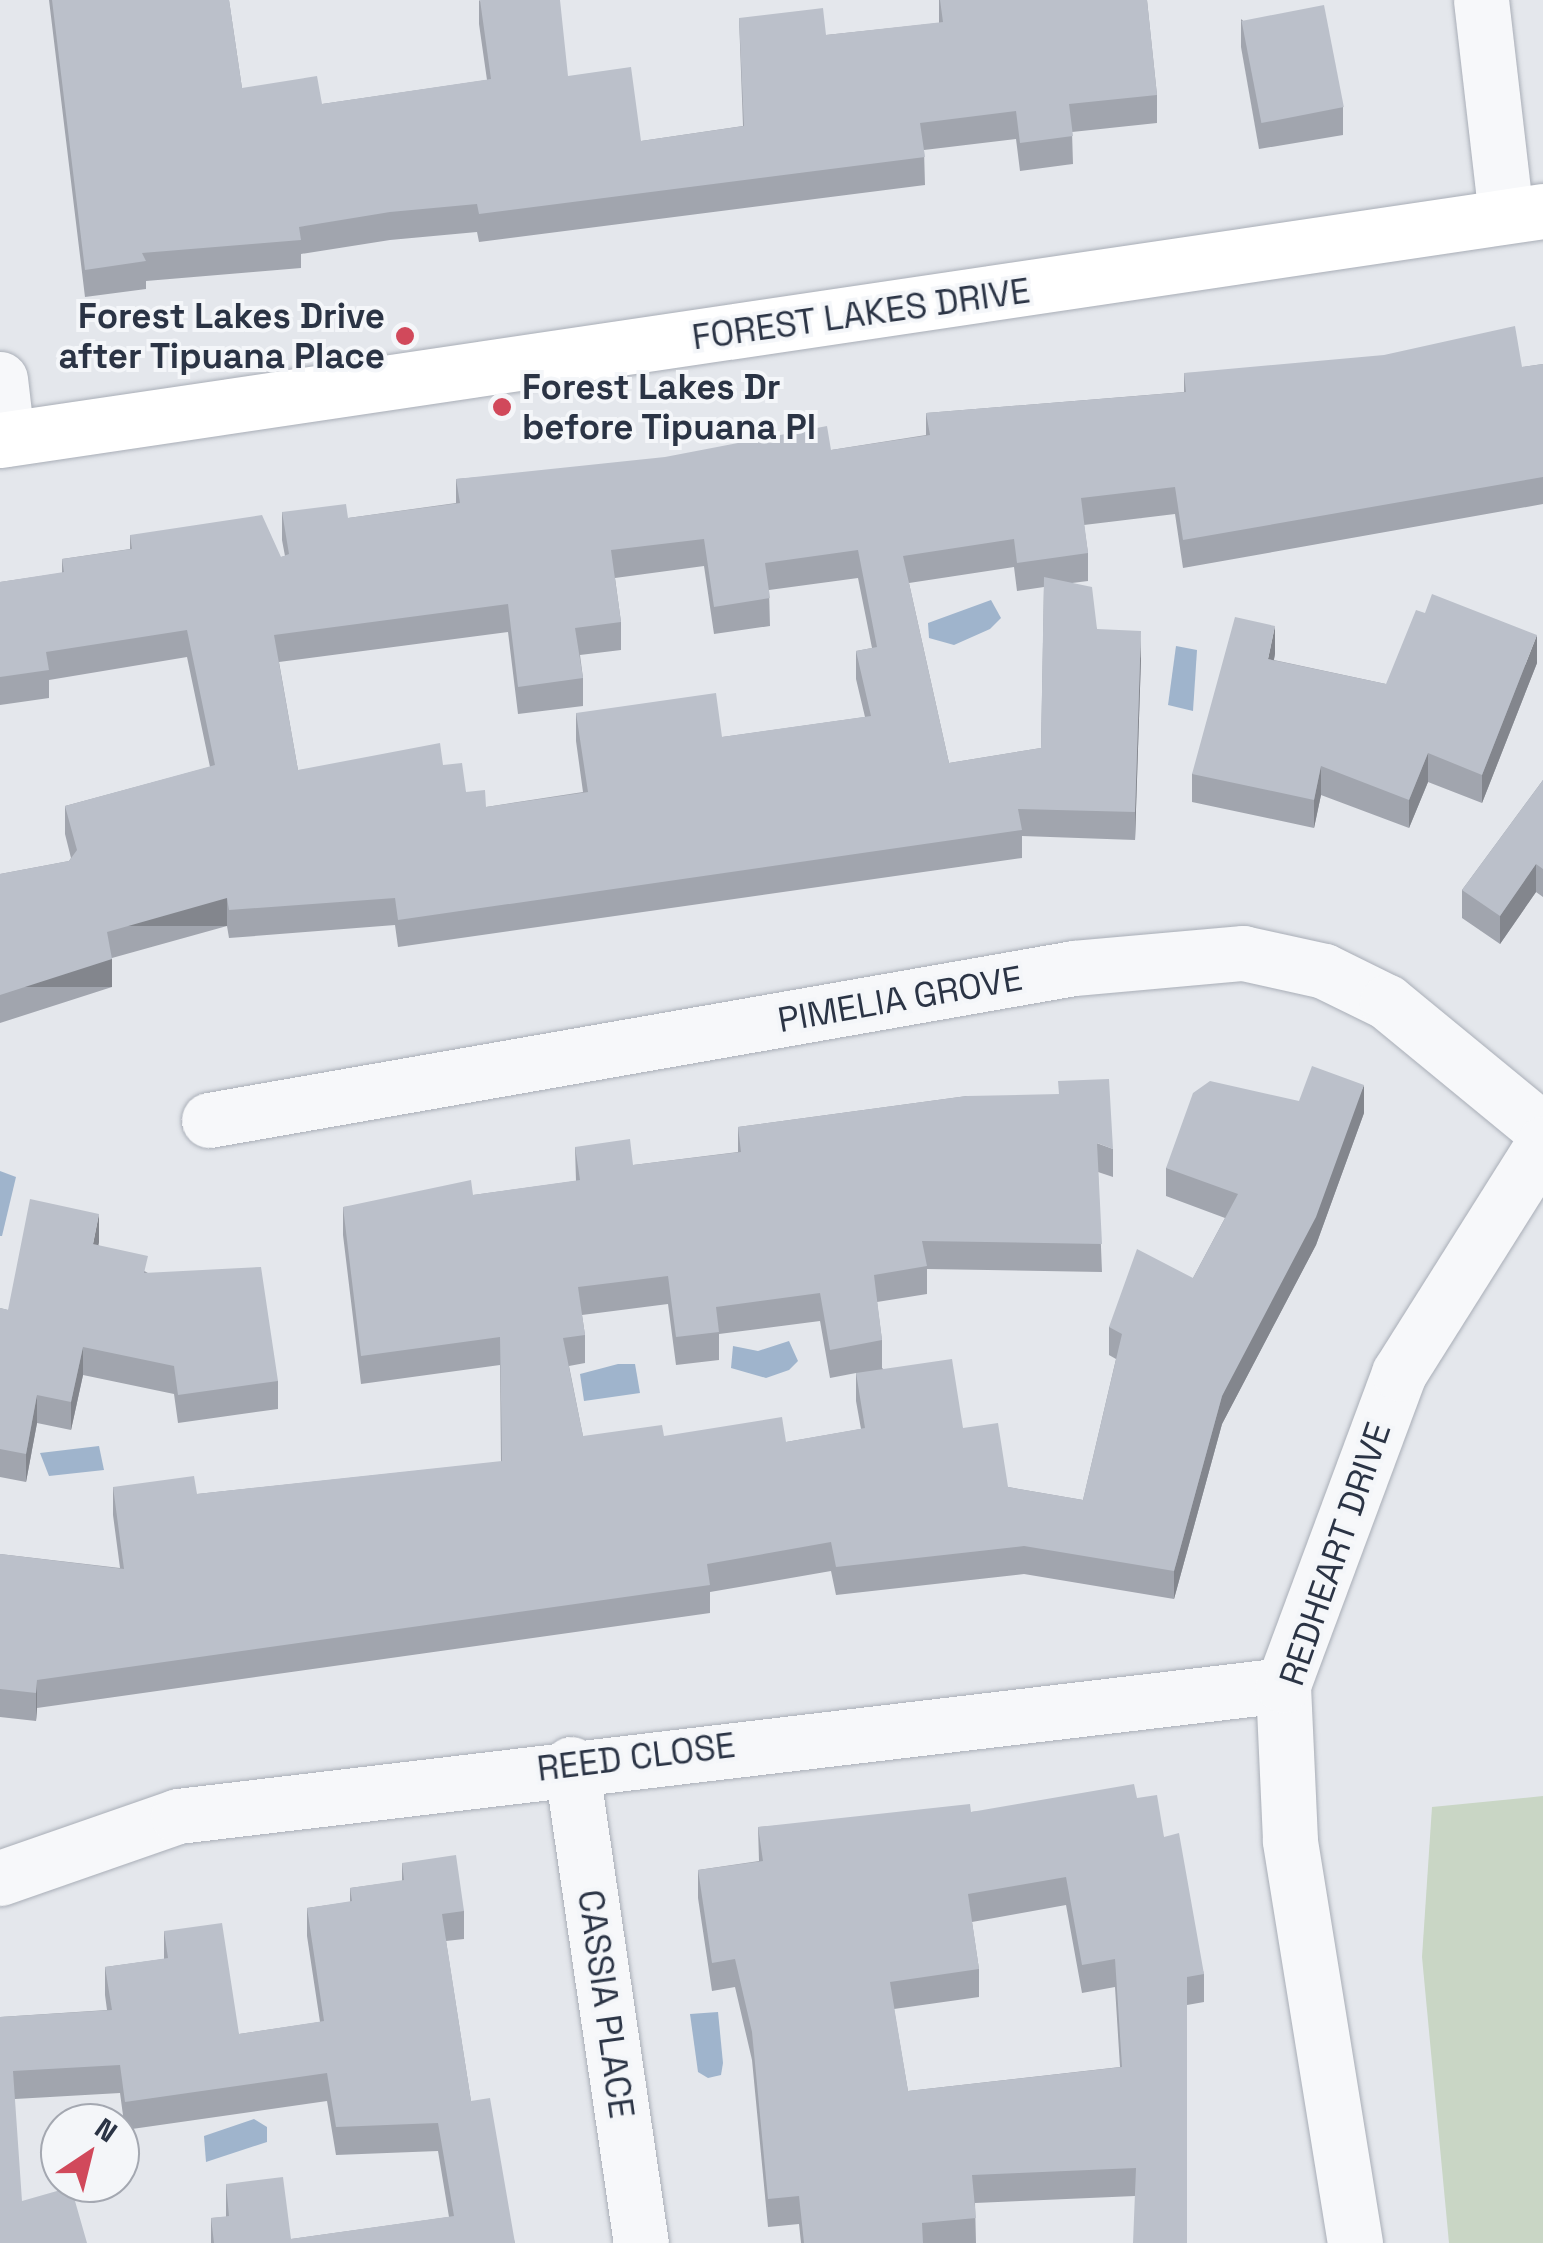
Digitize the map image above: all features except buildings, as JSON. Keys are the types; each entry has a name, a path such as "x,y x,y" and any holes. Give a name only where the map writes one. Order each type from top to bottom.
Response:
{"main road":[{"name":"FOREST LAKES DRIVE","path":"3,439 1525,214"}],"street":[{"path":"1481,0 1525,214"},
{"path":"0,379 3,439"},
{"name":"PIMELIA GROVE","path":"209,1120 1074,968 1243,953 1324,971 1387,1002 1543,1130"},
{"name":"REDHEART DRIVE","path":"1356,2243 1290,1840 1283,1685 1399,1373 1543,1144"},
{"name":"REED CLOSE","path":"0,1878 178,1816 571,1764 1283,1685"},
{"name":"CASSIA PLACE","path":"571,1764 640,2243"}],"green space":[{"path":"1543,1796 1543,2243 1449,2243 1422,1957 1432,1807"}],"water":[{"path":"991,600 1001,618 990,629 954,645 929,638 928,623"},
{"path":"1176,646 1197,650 1193,711 1168,705"},
{"path":"0,1171 16,1177 2,1236 0,1236"},
{"path":"789,1341 798,1361 789,1370 766,1378 731,1368 733,1346 758,1351"},
{"path":"618,1364 635,1364 640,1393 584,1401 580,1374"},
{"path":"99,1446 104,1470 49,1476 40,1453"},
{"path":"718,2012 723,2063 721,2075 708,2078 698,2072 690,2014"},
{"path":"254,2119 267,2127 267,2142 206,2162 204,2136"}],"place":[{"name":"Forest Lakes Drive after Tipuana Place","path":"405,336"},
{"name":"Forest Lakes Dr before Tipuana Pl","path":"502,407"}]}
